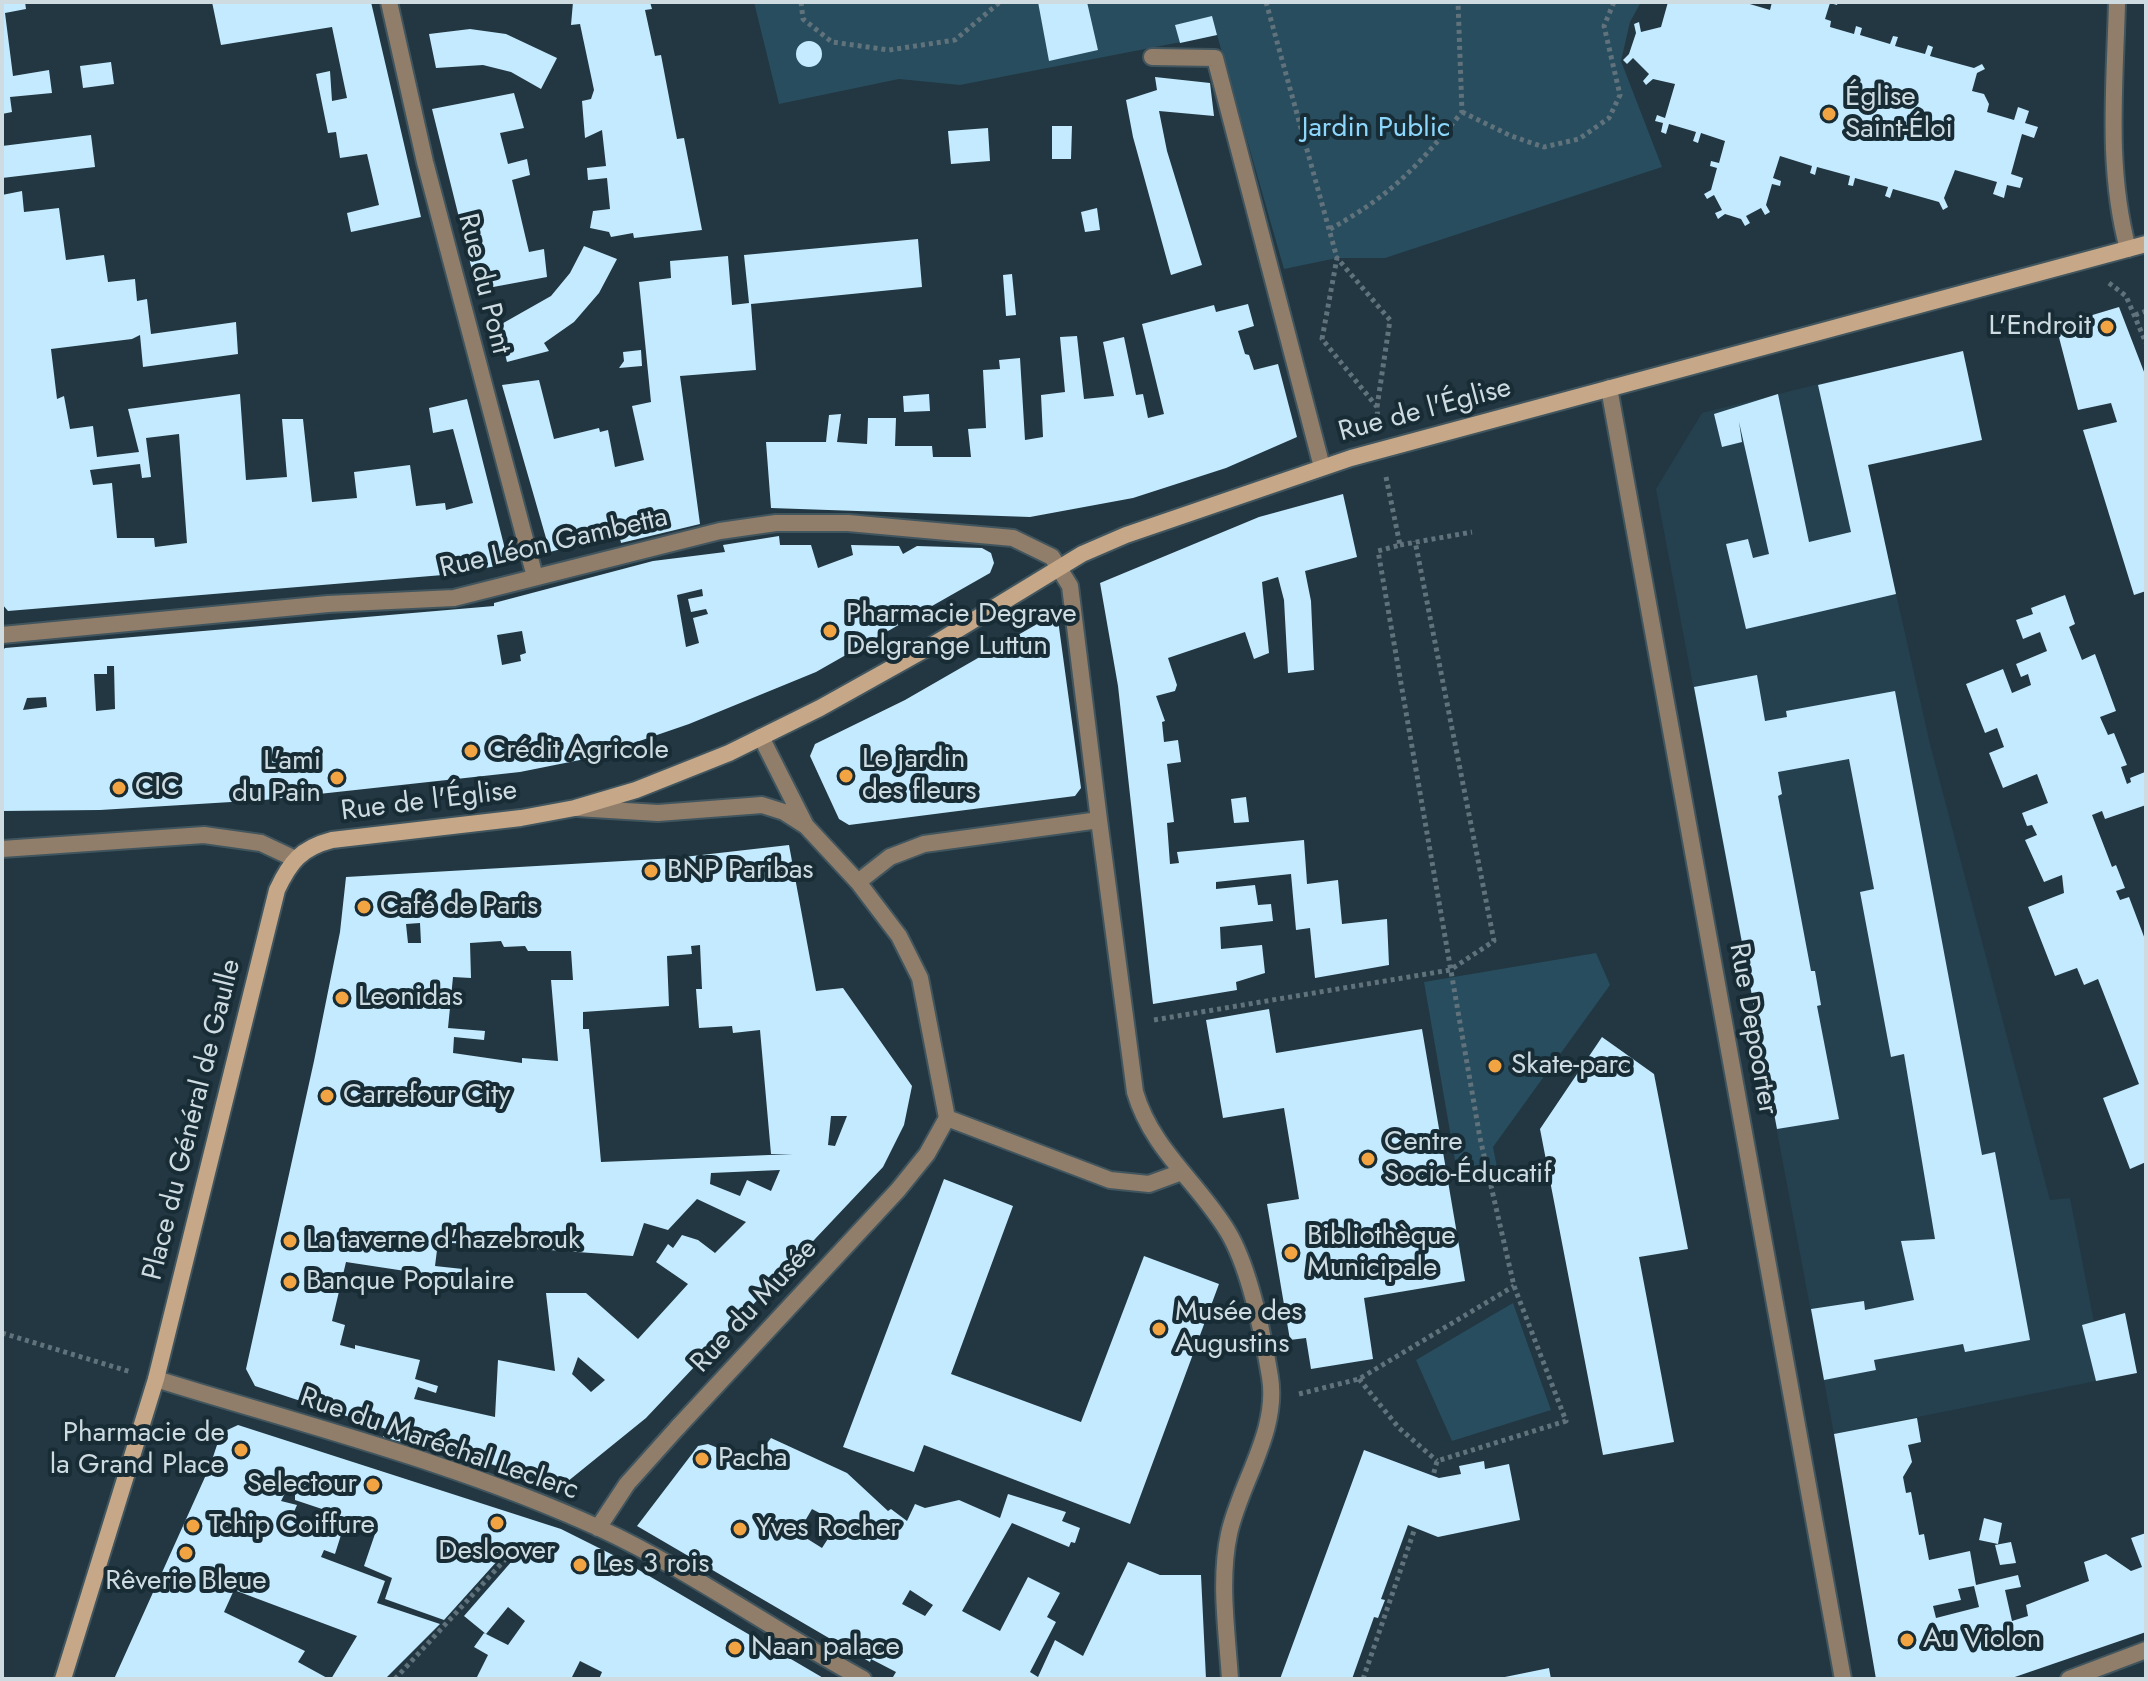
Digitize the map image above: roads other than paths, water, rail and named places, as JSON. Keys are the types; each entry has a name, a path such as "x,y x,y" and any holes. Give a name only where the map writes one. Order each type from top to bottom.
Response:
{"main road":[{"name":"Rue de l'Église","path":"293,858 317,844 332,840 521,818 575,808 662,781 761,737 897,665 1104,543 1322,467 2146,244"},
{"name":"Place du Général de Gaulle","path":"63,1679 156,1379 275,899 293,858"}],"street":[{"name":"Rue du Pont","path":"389,2 425,162 535,577"},
{"path":"2117,2 2114,182 2128,249"},
{"path":"1152,57 1215,58 1322,467"},
{"name":"Rue Depoorter","path":"1609,388 1843,1679"},
{"name":"Rue Léon Gambetta","path":"2,635 328,604 454,598 720,531 776,523 848,523 996,535 1030,544 1061,567"},
{"path":"1061,567 1074,599 1125,1024 1141,1113 1151,1134 1179,1173 1217,1216 1237,1251 1266,1355 1272,1401 1228,1536 1225,1580 1230,1679"},
{"name":"Rue de l'Église","path":"761,737 806,826"},
{"name":"Rue de l'Église","path":"575,808 642,813 762,805 784,812 806,826 858,882 899,936 920,978 947,1118"},
{"path":"858,882 890,857 924,844 1099,820"},
{"path":"2,849 204,835 261,843 293,858"},
{"path":"947,1118 1110,1180 1149,1184 1179,1173"},
{"name":"Rue du Musée","path":"598,1528 627,1484 898,1190 927,1154 947,1118"},
{"name":"Rue du Maréchal Leclerc","path":"156,1379 468,1476 598,1528 863,1679"},
{"path":"2069,1679 2146,1650"}],"place":[{"name":"Église Saint-Éloi","path":"1829,114"},
{"name":"L'Endroit","path":"2107,327"},
{"name":"Pharmacie Degrave Delgrange Luttun","path":"830,631"},
{"name":"Crédit Agricole","path":"471,751"},
{"name":"Le jardin des fleurs","path":"846,776"},
{"name":"L'ami du Pain","path":"337,778"},
{"name":"CIC","path":"119,788"},
{"name":"BNP Paribas","path":"651,871"},
{"name":"Café de Paris","path":"364,907"},
{"name":"Leonidas","path":"342,998"},
{"name":"Skate-parc","path":"1495,1066"},
{"name":"Carrefour City","path":"327,1096"},
{"name":"Centre Socio-Éducatif","path":"1368,1159"},
{"name":"La taverne d'hazebrouk","path":"290,1241"},
{"name":"Bibliothèque Municipale","path":"1291,1253"},
{"name":"Banque Populaire","path":"290,1282"},
{"name":"Musée des Augustins","path":"1159,1329"},
{"name":"Pharmacie de la Grand Place","path":"241,1450"},
{"name":"Pacha","path":"702,1459"},
{"name":"Selectour","path":"373,1485"},
{"name":"Desloover","path":"497,1523"},
{"name":"Tchip Coiffure","path":"193,1526"},
{"name":"Yves Rocher","path":"740,1529"},
{"name":"Rêverie Bleue","path":"186,1553"},
{"name":"Les 3 rois","path":"580,1565"},
{"name":"Au Violon","path":"1907,1640"},
{"name":"Naan palace","path":"735,1648"}],"park label":[{"name":"Jardin Public","path":"1376,129"}]}
